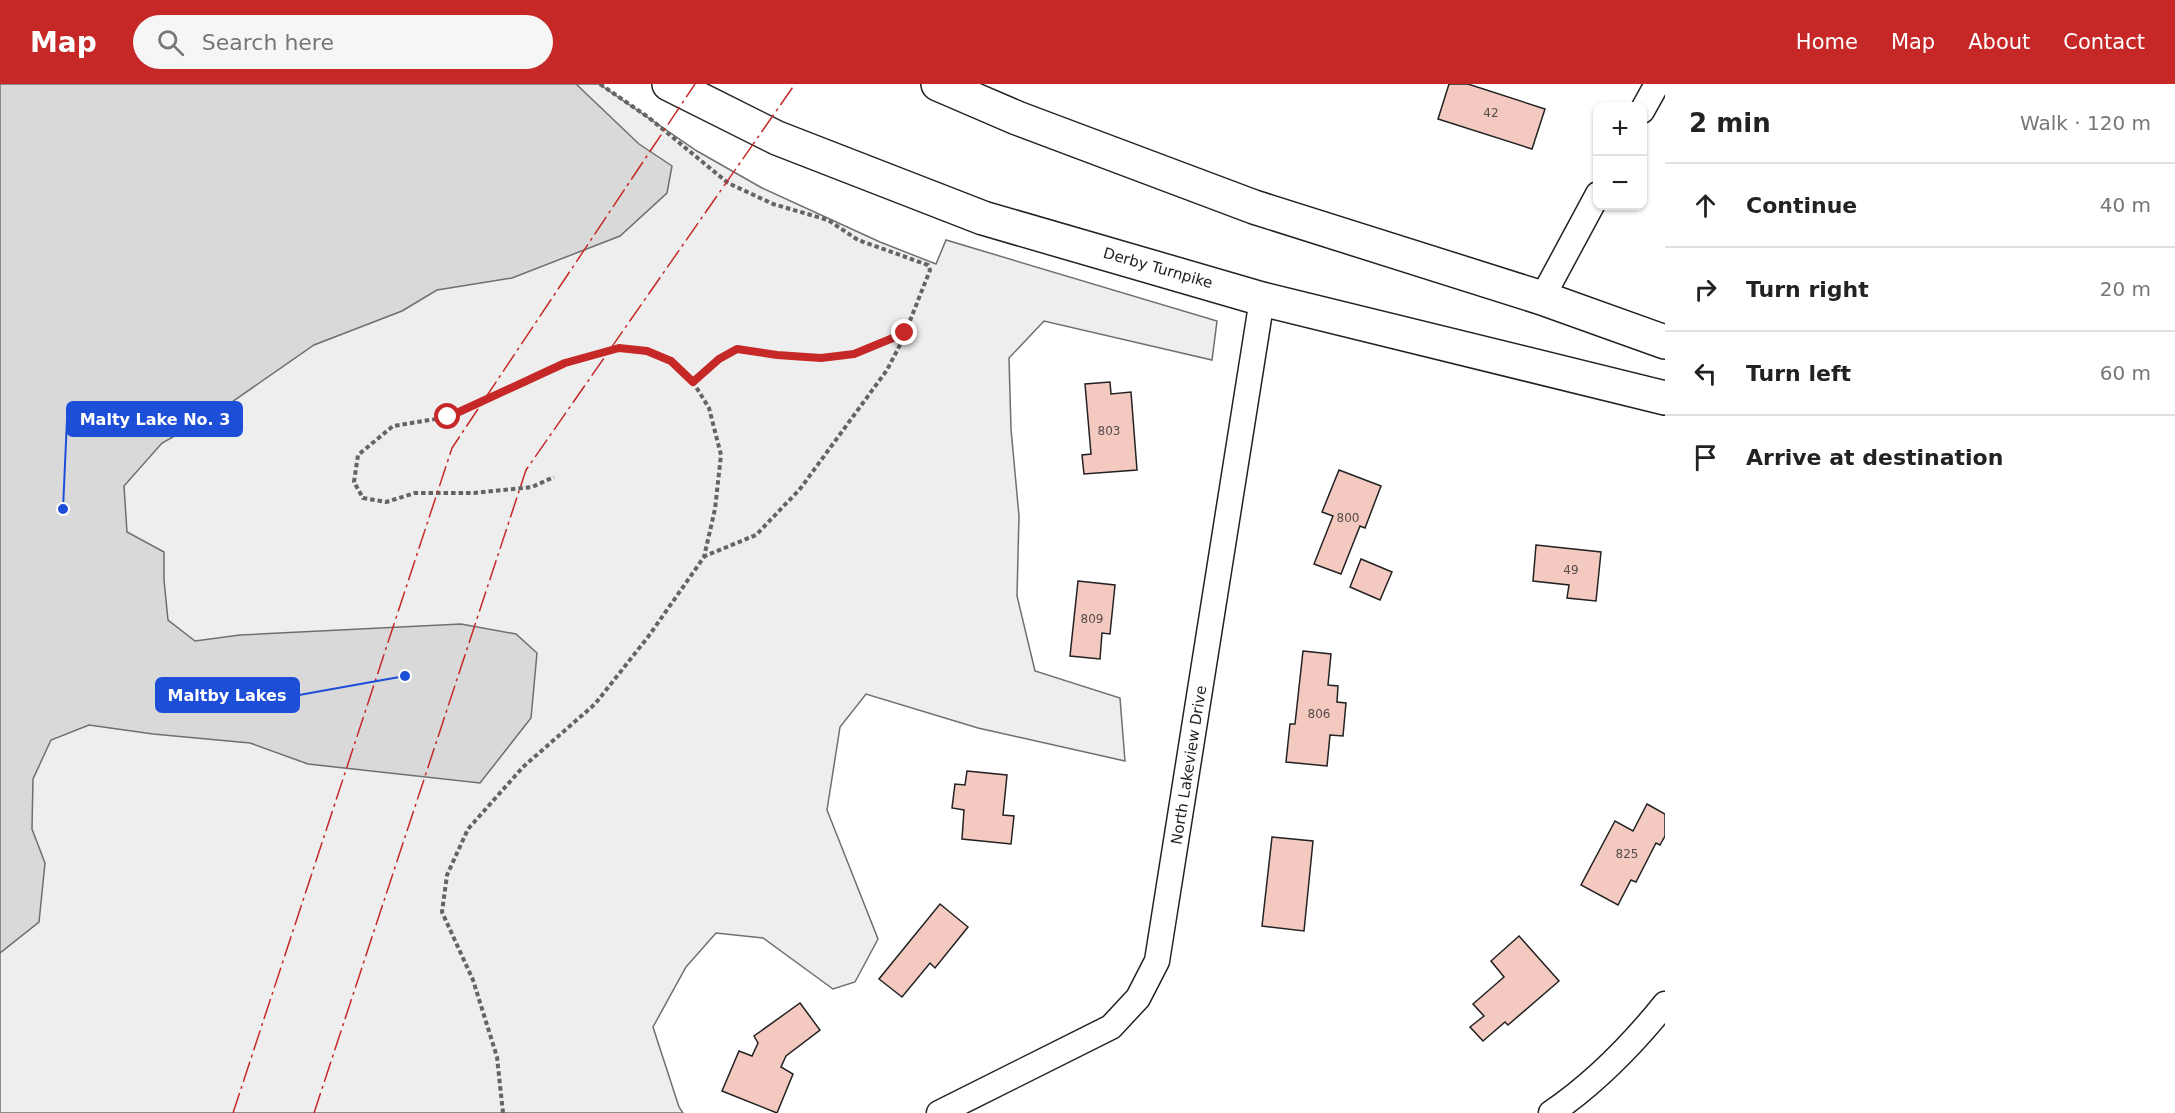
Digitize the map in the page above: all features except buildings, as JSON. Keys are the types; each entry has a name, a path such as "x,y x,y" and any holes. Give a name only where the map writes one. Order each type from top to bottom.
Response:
{"highway":[{"name":"Derby Turnpike","path":"669,84 777,138 983,218 1262,299 1665,398"},
{"path":"938,84 1017,118 1254,207 1542,298 1665,342"}],"street":[{"path":"1647,102 1657,84"},
{"path":"1542,298 1593,203"},
{"name":"North Lakeview Drive","path":"939,1113 1111,1027 1138,998 1157,961 1262,299"},
{"path":"1551,1113 1590,1084 1641,1034 1665,1004"}],"path":[{"path":"600,84 648,117 728,183 773,204 828,220 858,240 928,265 930,270 888,370 800,489 756,534 704,557"},
{"path":"693,382 719,359 737,349 821,358 854,354 905,333"},
{"path":"503,1113 497,1057 473,980 442,912 447,875 468,830 522,767 595,704 648,637 704,557 715,509 721,455 709,408 693,382 671,361 647,351 619,348 565,363 448,417 393,426 358,455 354,482 363,498 386,502 415,493 532,488 554,477"}],"shaded area":[{"path":"0,84 599,84 697,151 762,188 880,242 936,264 946,240 1217,321 1212,360 1044,321 1009,358 1011,429 1019,516 1017,596 1035,671 1120,698 1125,761 978,728 866,694 840,727 827,810 878,939 855,982 833,989 763,938 716,933 686,967 653,1027 679,1107 683,1113 0,1113"},
{"path":"0,84 576,84 639,144 672,166 667,193 620,236 512,278 437,290 402,311 314,345 216,413 162,443 124,486 127,532 164,552 168,620 195,641 240,635 461,624 516,634 537,653 531,718 480,783 308,764 250,743 153,734 89,725 51,740 33,779 32,829 45,863 39,922 0,953"}],"power":[{"path":"233,1113 452,448 695,84"},
{"path":"314,1113 526,470 795,84"}],"place":[{"name":"Malty Lake No. 3","path":"63,509"},
{"name":"Maltby Lakes","path":"405,676"}],"route":[{"path":"448,417 526,383 565,363 619,348 647,351 671,361 693,382 719,359 737,349 821,358 854,354 905,333"}]}
